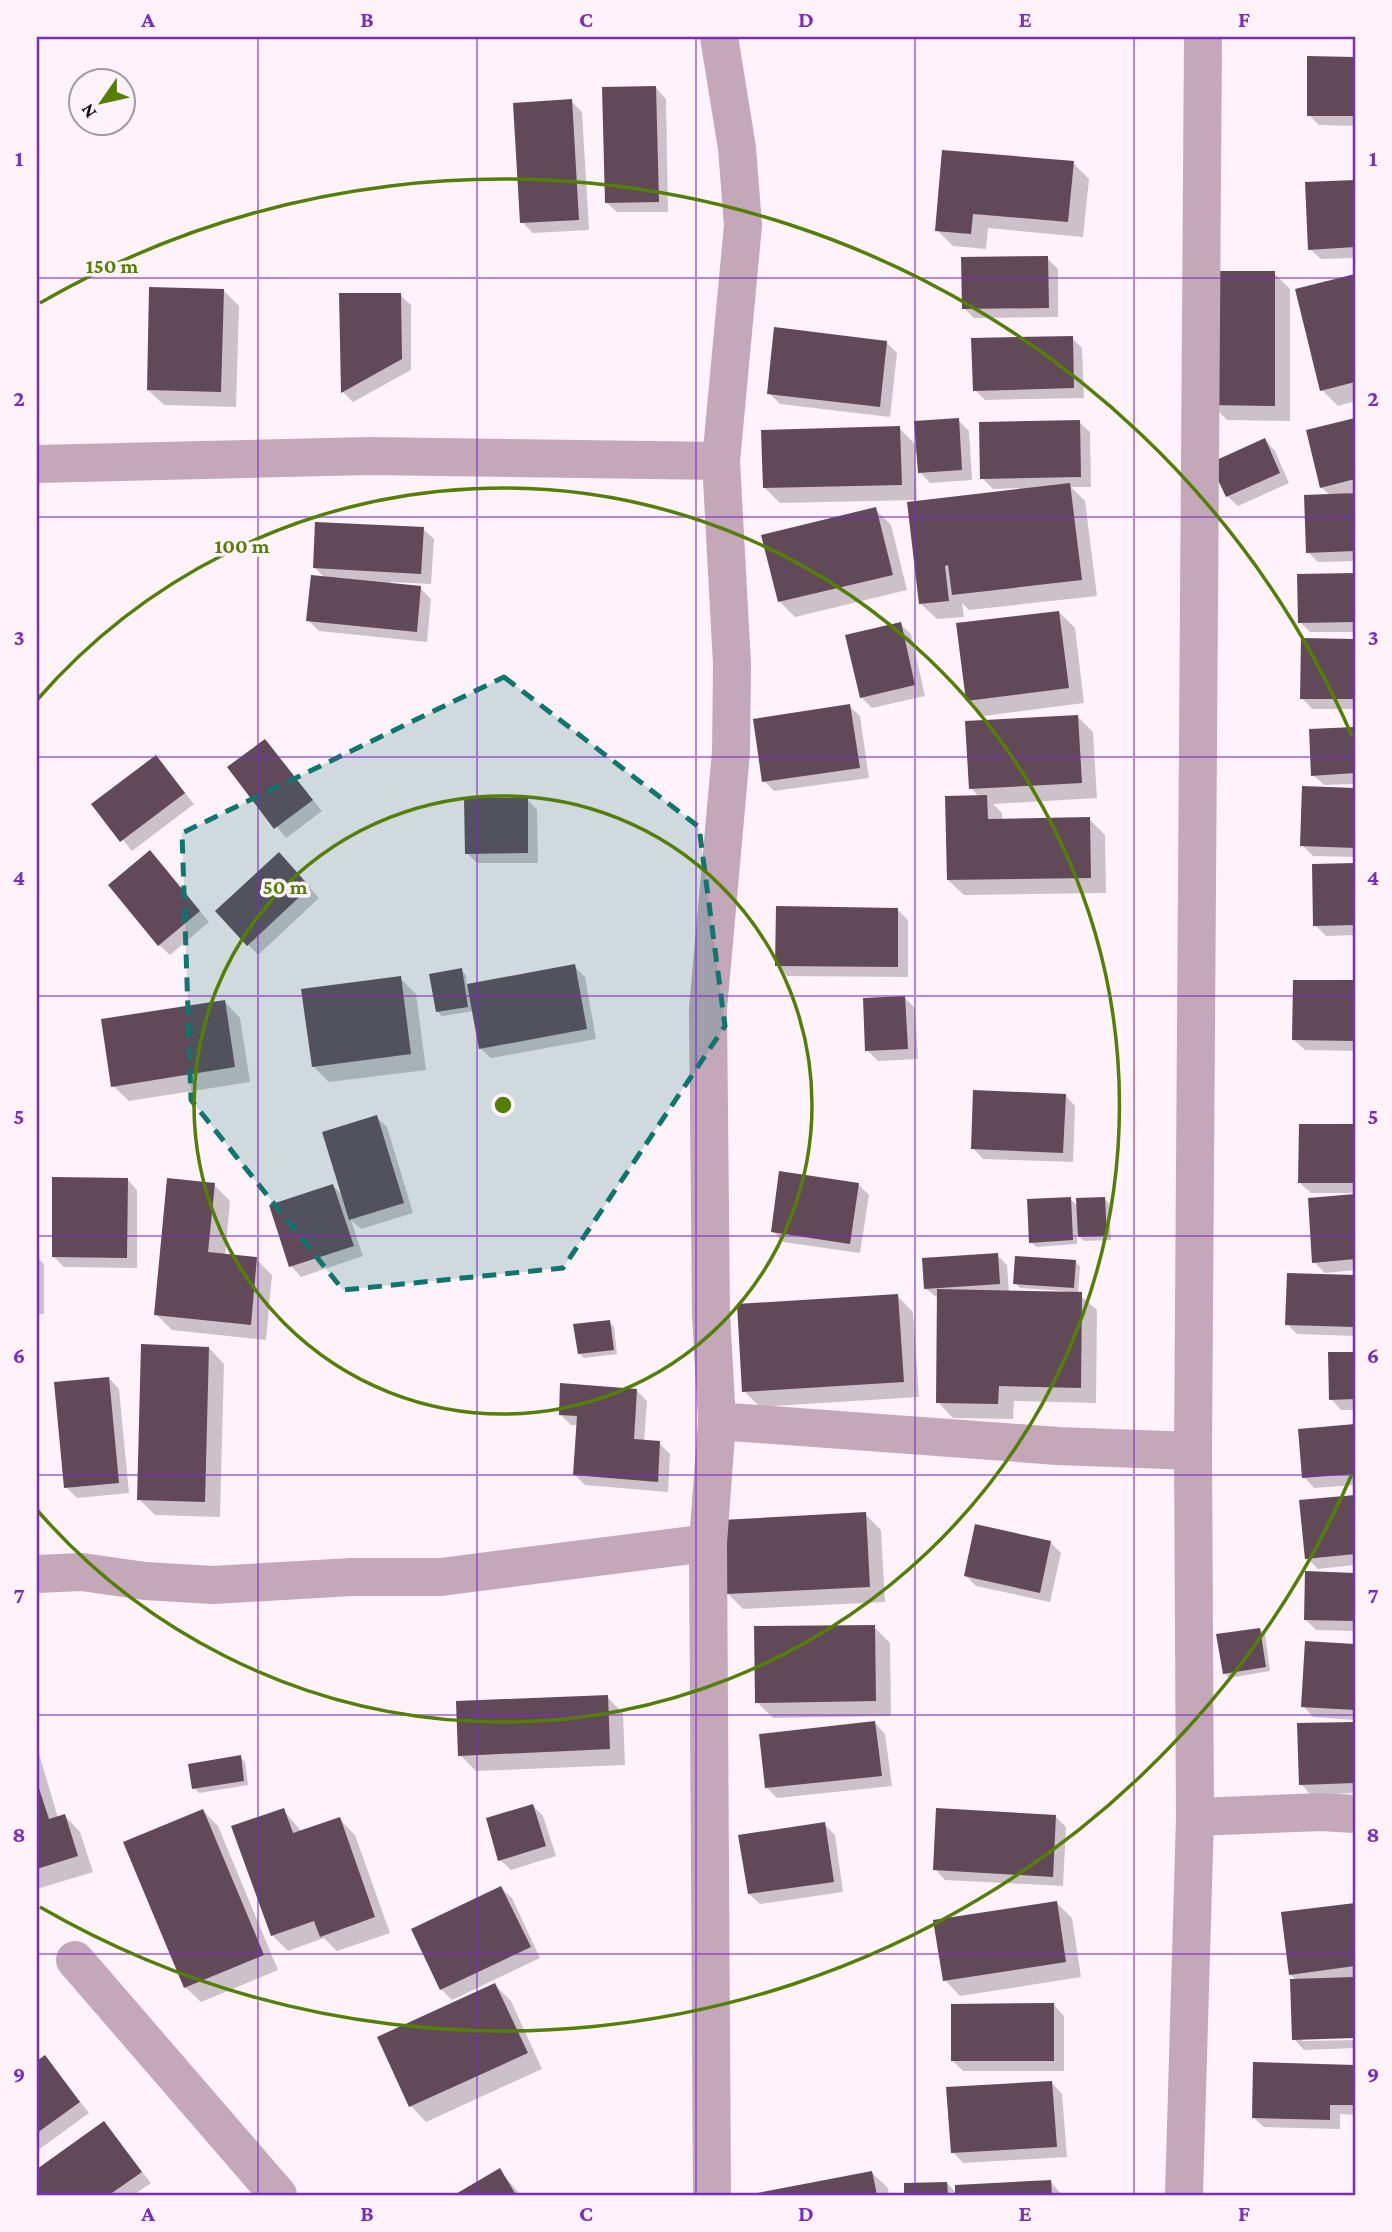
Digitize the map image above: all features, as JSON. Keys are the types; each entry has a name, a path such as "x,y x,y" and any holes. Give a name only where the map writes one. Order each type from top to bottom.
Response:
{"street":[{"path":"712,2195 708,1543 716,1421 711,1314 708,1009 730,752 733,664 721,461 743,225 737,148 719,37"},
{"path":"1184,2195 1195,1817 1193,1451 1203,37"},
{"path":"37,464 369,456 721,461"},
{"path":"716,1421 1058,1446 1193,1451"},
{"path":"37,1574 82,1572 145,1581 212,1585 352,1577 441,1577 708,1543"},
{"path":"1195,1817 1321,1812 1355,1814"},
{"path":"75,1960 278,2195"}],"highlighted area":[{"path":"504,677 699,827 725,1026 563,1268 343,1290 191,1100 182,833"}],"building":[{"path":"1307,56 1355,57 1355,116 1307,116"},
{"path":"656,86 659,202 605,203 602,87"},
{"path":"572,99 579,220 520,223 513,103"},
{"path":"942,150 1074,161 1068,222 973,214 971,234 935,231"},
{"path":"1355,180 1355,247 1308,250 1305,182"},
{"path":"1048,256 1049,308 962,309 961,257"},
{"path":"1210,271 1275,271 1275,406 1209,405"},
{"path":"1355,274 1355,382 1320,391 1295,289"},
{"path":"149,287 224,289 221,392 147,390"},
{"path":"339,293 401,293 402,359 341,393"},
{"path":"774,327 887,341 880,407 767,394"},
{"path":"1073,336 1074,388 973,391 971,338"},
{"path":"959,418 962,470 918,473 914,421"},
{"path":"1355,418 1355,479 1320,488 1306,430"},
{"path":"1080,420 1081,477 980,479 979,422"},
{"path":"900,426 902,485 763,488 761,430"},
{"path":"1265,438 1280,473 1226,497 1210,463"},
{"path":"1070,483 1082,580 952,595 948,565 945,566 949,601 919,604 907,502"},
{"path":"1355,493 1355,551 1306,553 1304,495"},
{"path":"876,507 893,575 778,602 761,535"},
{"path":"315,522 424,527 421,574 313,568"},
{"path":"1355,573 1355,622 1298,623 1297,574"},
{"path":"311,575 421,586 417,632 306,621"},
{"path":"1059,611 1069,688 966,701 956,623"},
{"path":"901,622 915,685 860,698 845,635"},
{"path":"1301,638 1355,639 1355,699 1300,699"},
{"path":"850,704 860,768 762,782 753,719"},
{"path":"1078,715 1082,783 969,789 965,721"},
{"path":"1355,727 1355,773 1311,776 1309,729"},
{"path":"265,739 313,800 274,829 227,767"},
{"path":"156,755 185,793 120,842 91,804"},
{"path":"1302,786 1355,788 1355,848 1300,846"},
{"path":"987,795 988,819 1090,817 1091,878 947,880 945,796"},
{"path":"464,798 528,798 528,853 465,854"},
{"path":"150,850 200,911 158,946 108,885"},
{"path":"279,852 310,887 247,946 215,911"},
{"path":"1355,863 1355,925 1313,926 1312,864"},
{"path":"776,906 898,908 898,967 775,966"},
{"path":"575,964 587,1029 479,1049 467,984"},
{"path":"462,968 468,1007 436,1012 429,974"},
{"path":"401,976 411,1054 312,1067 301,989"},
{"path":"1293,980 1355,980 1355,1041 1292,1040"},
{"path":"905,996 908,1049 865,1051 863,998"},
{"path":"225,1000 235,1067 111,1087 101,1019"},
{"path":"973,1090 1066,1094 1063,1153 971,1149"},
{"path":"377,1115 404,1203 349,1220 322,1132"},
{"path":"1299,1124 1355,1124 1355,1183 1298,1183"},
{"path":"779,1171 859,1183 850,1244 771,1232"},
{"path":"52,1177 128,1178 127,1258 52,1257"},
{"path":"167,1178 215,1183 208,1252 257,1257 251,1325 154,1315"},
{"path":"333,1184 354,1246 289,1267 269,1205"},
{"path":"1355,1194 1355,1259 1312,1263 1308,1198"},
{"path":"1071,1197 1073,1240 1029,1243 1027,1199"},
{"path":"1105,1197 1107,1236 1078,1237 1076,1198"},
{"path":"998,1253 1000,1284 924,1289 922,1258"},
{"path":"1015,1256 1076,1260 1074,1288 1013,1284"},
{"path":"1287,1273 1355,1275 1355,1327 1285,1325"},
{"path":"937,1289 1082,1292 1081,1388 999,1386 998,1404 936,1403"},
{"path":"898,1294 904,1382 742,1392 737,1304"},
{"path":"610,1320 614,1350 578,1354 573,1324"},
{"path":"141,1344 209,1347 205,1502 137,1500"},
{"path":"1328,1352 1355,1352 1355,1399 1329,1400"},
{"path":"109,1377 119,1483 64,1488 54,1382"},
{"path":"560,1383 637,1389 634,1439 660,1441 658,1482 573,1475 577,1416 559,1415"},
{"path":"1355,1424 1355,1474 1302,1478 1298,1429"},
{"path":"1355,1495 1355,1554 1305,1559 1299,1500"},
{"path":"866,1512 870,1587 726,1594 721,1520"},
{"path":"975,1524 1051,1541 1040,1593 964,1576"},
{"path":"1305,1571 1355,1573 1355,1621 1304,1620"},
{"path":"875,1625 876,1701 755,1703 754,1626"},
{"path":"1260,1628 1266,1667 1223,1674 1216,1634"},
{"path":"1305,1641 1355,1644 1355,1710 1301,1707"},
{"path":"608,1695 610,1749 458,1756 456,1701"},
{"path":"875,1721 882,1776 765,1788 759,1734"},
{"path":"1355,1722 1355,1783 1299,1785 1297,1723"},
{"path":"241,1755 244,1781 192,1789 188,1764"},
{"path":"37,1782 49,1819 65,1814 78,1856 37,1869"},
{"path":"533,1804 546,1846 498,1861 486,1818"},
{"path":"284,1808 293,1833 340,1817 375,1917 320,1937 314,1921 271,1936 231,1826"},
{"path":"936,1808 1056,1815 1053,1877 933,1870"},
{"path":"203,1809 264,1955 184,1988 123,1842"},
{"path":"825,1822 834,1882 748,1894 738,1835"},
{"path":"501,1886 531,1947 440,1990 411,1929"},
{"path":"1057,1901 1066,1962 943,1981 933,1920"},
{"path":"1355,1903 1355,1966 1289,1975 1281,1912"},
{"path":"1355,1977 1355,2038 1292,2040 1290,1979"},
{"path":"495,1983 528,2053 409,2107 377,2037"},
{"path":"1054,2003 1054,2061 951,2061 951,2004"},
{"path":"45,2055 80,2102 37,2133 37,2061"},
{"path":"1253,2062 1355,2065 1355,2105 1330,2105 1330,2120 1252,2118"},
{"path":"1052,2081 1057,2147 951,2153 946,2087"},
{"path":"104,2121 142,2172 109,2195 37,2195 37,2169"},
{"path":"500,2168 516,2195 454,2195"},
{"path":"872,2171 877,2195 752,2195 752,2194"},
{"path":"1051,2180 1052,2195 955,2195 955,2185"},
{"path":"947,2182 948,2195 904,2195 904,2183"}]}
